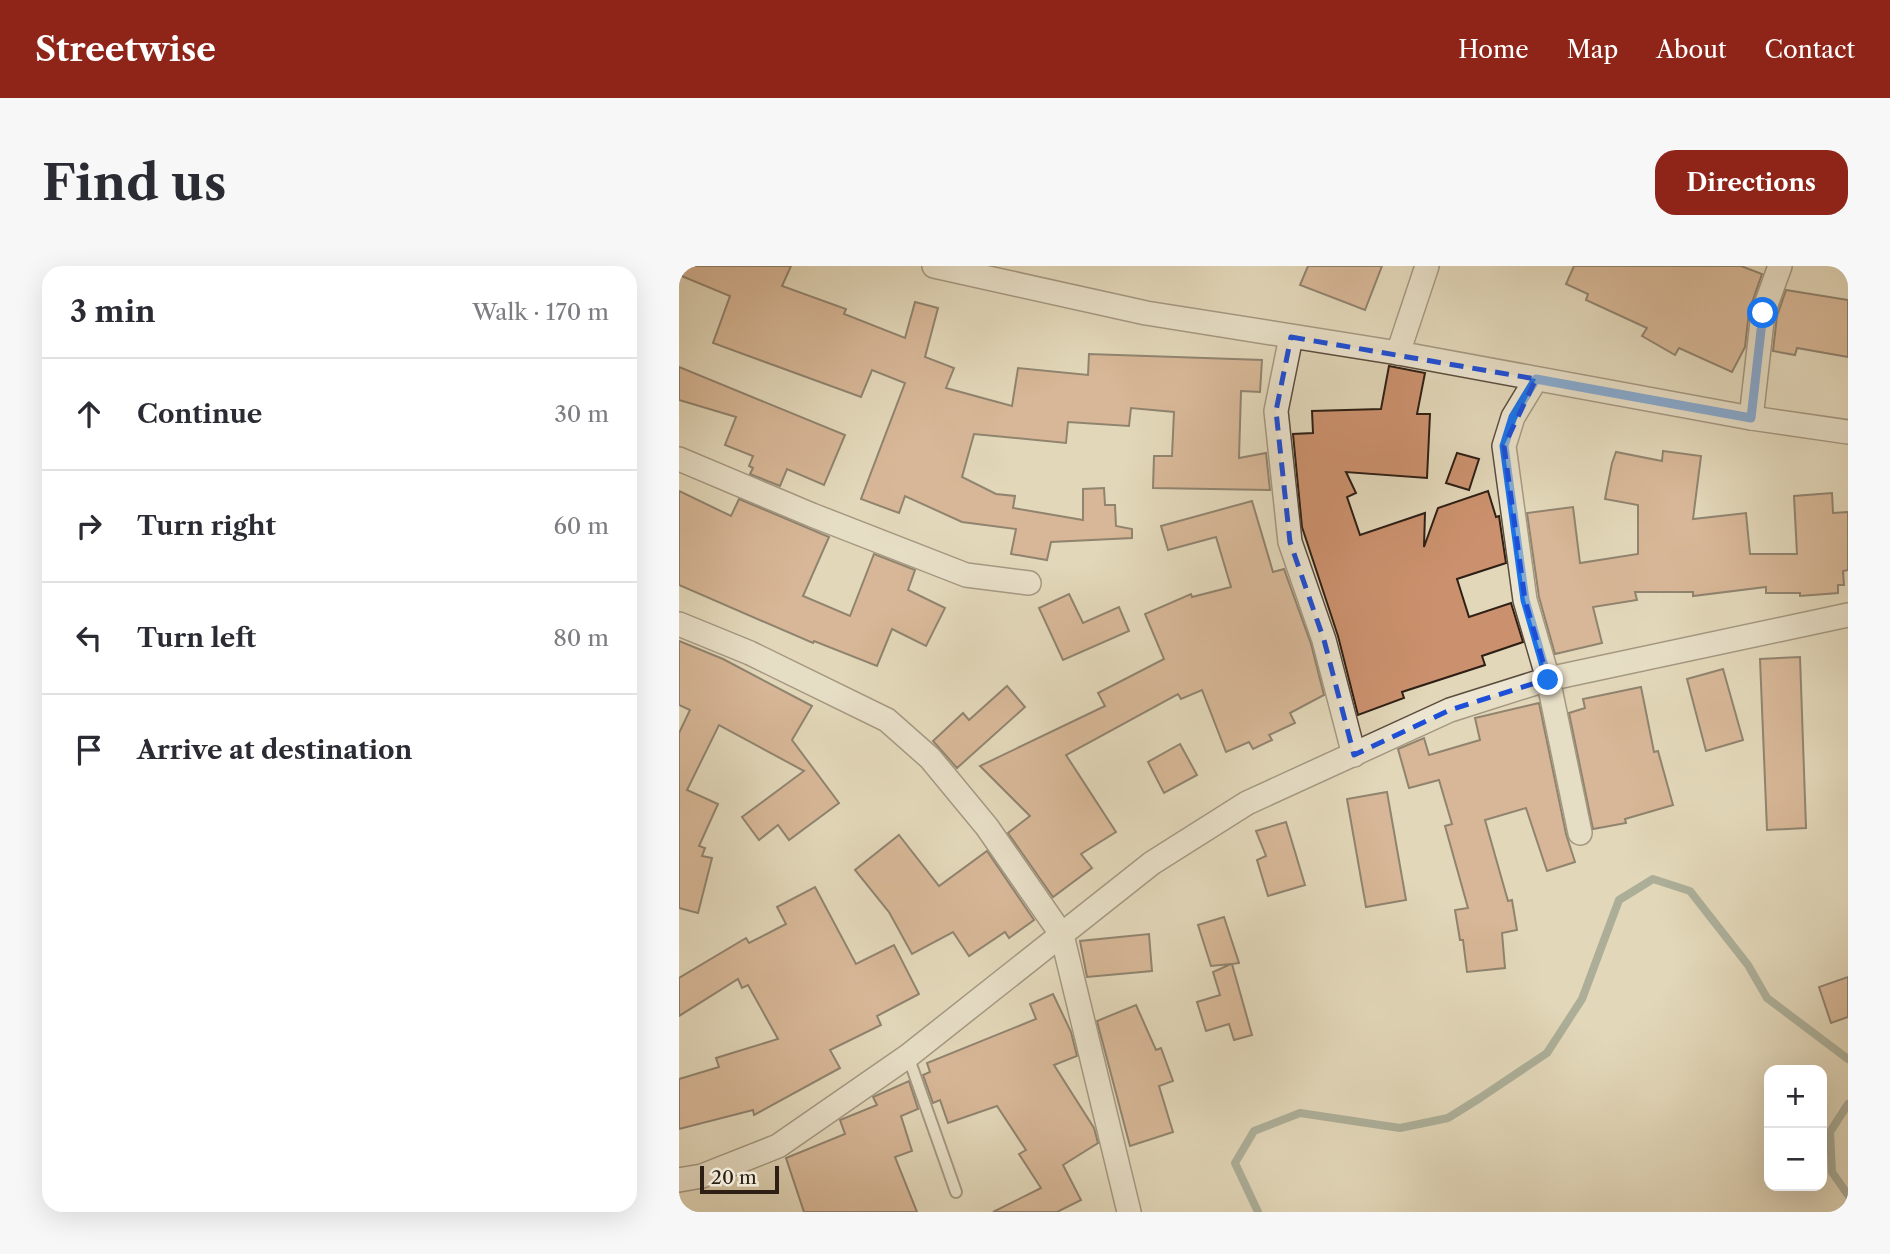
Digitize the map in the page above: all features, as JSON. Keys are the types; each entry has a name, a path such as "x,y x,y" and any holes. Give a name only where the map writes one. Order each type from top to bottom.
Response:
{"street":[{"path":"934,266 1146,313 1398,353 1751,418 1848,432"},
{"path":"1398,353 1427,266"},
{"path":"1751,418 1763,313 1780,266"},
{"path":"1291,337 1276,411 1290,542 1324,640 1354,755"},
{"path":"1536,379 1513,417 1504,446 1525,600 1548,680 1580,833"},
{"path":"679,459 966,575 1029,583"},
{"path":"679,1180 702,1176 778,1146 908,1056 1152,863 1247,803 1450,710 1548,680 1848,615"},
{"path":"679,624 750,653 887,720 930,758 987,827 1062,935 1129,1212"}],"lane":[{"path":"908,1056 956,1192"}],"highlighted area":[{"path":"1291,337 1536,379 1504,446 1525,600 1548,679 1450,710 1354,755 1324,640 1290,542 1276,411"}],"building":[{"path":"679,266 791,266 782,286 846,309 844,314 905,338 915,302 938,308 925,357 954,368 946,388 1012,406 1018,368 1088,375 1089,354 1262,360 1260,392 1241,391 1239,458 1266,453 1270,490 1153,488 1154,456 1172,456 1174,412 1131,408 1129,426 1068,422 1066,443 974,434 962,477 996,494 1015,496 1013,508 1083,520 1083,489 1104,488 1105,505 1115,505 1116,526 1132,529 1132,538 1051,542 1047,560 1011,554 1016,529 962,522 905,496 899,513 861,499 905,383 872,370 861,397 713,343 730,296 679,275"},
{"path":"1308,266 1382,266 1365,310 1300,285"},
{"path":"1574,266 1741,266 1762,274 1749,311 1745,347 1732,372 1679,348 1675,355 1642,336 1647,328 1586,300 1588,294 1566,284"},
{"path":"1786,290 1848,300 1848,357 1797,348 1795,355 1773,351 1777,316"},
{"path":"1389,366 1425,373 1417,414 1430,414 1427,478 1346,472 1356,493 1347,497 1360,535 1425,513 1424,547 1438,508 1488,491 1496,517 1499,516 1506,563 1457,579 1469,617 1511,603 1523,642 1482,656 1485,665 1402,692 1404,698 1358,715 1338,636 1302,527 1293,434 1313,433 1312,411 1381,409"},
{"path":"679,367 845,435 824,485 787,469 780,486 750,474 753,468 749,466 753,456 725,445 736,417 679,400"},
{"path":"1663,451 1701,456 1693,519 1746,513 1750,554 1797,554 1794,496 1832,493 1833,513 1848,512 1848,570 1843,571 1844,585 1838,585 1838,593 1800,596 1800,593 1766,593 1766,587 1693,596 1693,592 1635,592 1637,600 1593,607 1602,643 1555,654 1539,597 1527,513 1573,507 1580,563 1638,554 1638,505 1605,499 1612,463 1616,452 1662,461"},
{"path":"1457,453 1479,459 1469,490 1446,483"},
{"path":"679,491 731,516 739,499 829,537 803,596 850,616 874,554 915,570 908,590 945,608 926,646 892,629 877,666 814,641 813,643 679,585"},
{"path":"1252,501 1273,572 1284,569 1311,644 1324,695 1290,713 1295,723 1269,735 1272,740 1253,749 1249,742 1226,752 1202,690 1181,699 1178,694 1066,755 1116,832 1081,854 1092,868 1053,897 1008,833 1030,816 980,766 1105,706 1098,693 1164,659 1145,614 1191,594 1192,597 1231,587 1216,537 1168,550 1161,526"},
{"path":"1069,594 1083,623 1119,607 1129,631 1063,660 1039,608"},
{"path":"679,641 723,659 812,706 792,740 839,803 789,840 778,825 759,840 742,817 804,771 719,725 687,790 718,804 699,846 705,848 702,856 712,858 698,913 679,908 679,733 690,710 679,705"},
{"path":"1800,657 1806,828 1767,830 1760,659"},
{"path":"1723,669 1743,740 1706,751 1687,679"},
{"path":"1007,686 1025,707 957,768 933,741 963,713 969,720"},
{"path":"1641,687 1654,752 1658,751 1673,805 1625,819 1626,823 1593,829 1569,713 1585,708 1583,699"},
{"path":"1539,703 1566,834 1575,862 1547,871 1526,808 1485,820 1508,901 1512,900 1517,930 1502,933 1505,968 1467,972 1463,940 1460,940 1455,910 1468,908 1445,826 1452,824 1439,780 1409,788 1398,749 1424,738 1429,755 1480,740 1475,718"},
{"path":"1180,744 1197,775 1164,793 1148,762"},
{"path":"1387,792 1406,900 1366,907 1347,799"},
{"path":"1286,822 1305,885 1268,896 1257,860 1266,856 1256,831"},
{"path":"899,835 939,886 987,851 1034,920 1009,938 1005,932 969,956 953,932 912,954 889,912 855,870"},
{"path":"815,887 856,964 894,945 919,994 877,1016 881,1025 830,1050 840,1068 754,1115 753,1110 679,1129 679,1079 719,1067 716,1058 778,1039 748,985 742,988 738,979 679,1016 679,978 746,938 749,943 786,924 777,907"},
{"path":"1224,917 1239,963 1232,964 1252,1035 1234,1040 1229,1024 1206,1031 1197,1002 1220,995 1213,972 1231,964 1211,966 1198,925"},
{"path":"1149,934 1152,971 1087,977 1080,941"},
{"path":"1848,977 1848,1017 1831,1023 1819,987"},
{"path":"1053,994 1071,1032 1077,1056 1054,1065 1094,1128 1098,1143 1063,1165 1081,1200 1057,1212 993,1212 1041,1188 1019,1154 1026,1150 997,1106 948,1123 940,1100 933,1103 923,1075 930,1072 927,1063 1036,1019 1030,1004"},
{"path":"1136,1005 1156,1050 1161,1048 1173,1081 1159,1086 1173,1132 1130,1146 1097,1021"},
{"path":"909,1081 918,1109 901,1116 912,1151 895,1157 917,1212 804,1212 786,1158 845,1134 840,1120 877,1105 873,1097"}],"waterway":[{"path":"1258,1212 1235,1163 1254,1131 1300,1113 1400,1128 1448,1118 1547,1053 1582,999 1619,900 1653,879 1690,891 1748,965 1767,998 1848,1059"},
{"path":"1848,1104 1830,1132 1832,1172 1848,1195"}],"route":[{"path":"1548,680 1525,600 1504,446 1513,417 1536,379 1751,418 1763,313"}]}
